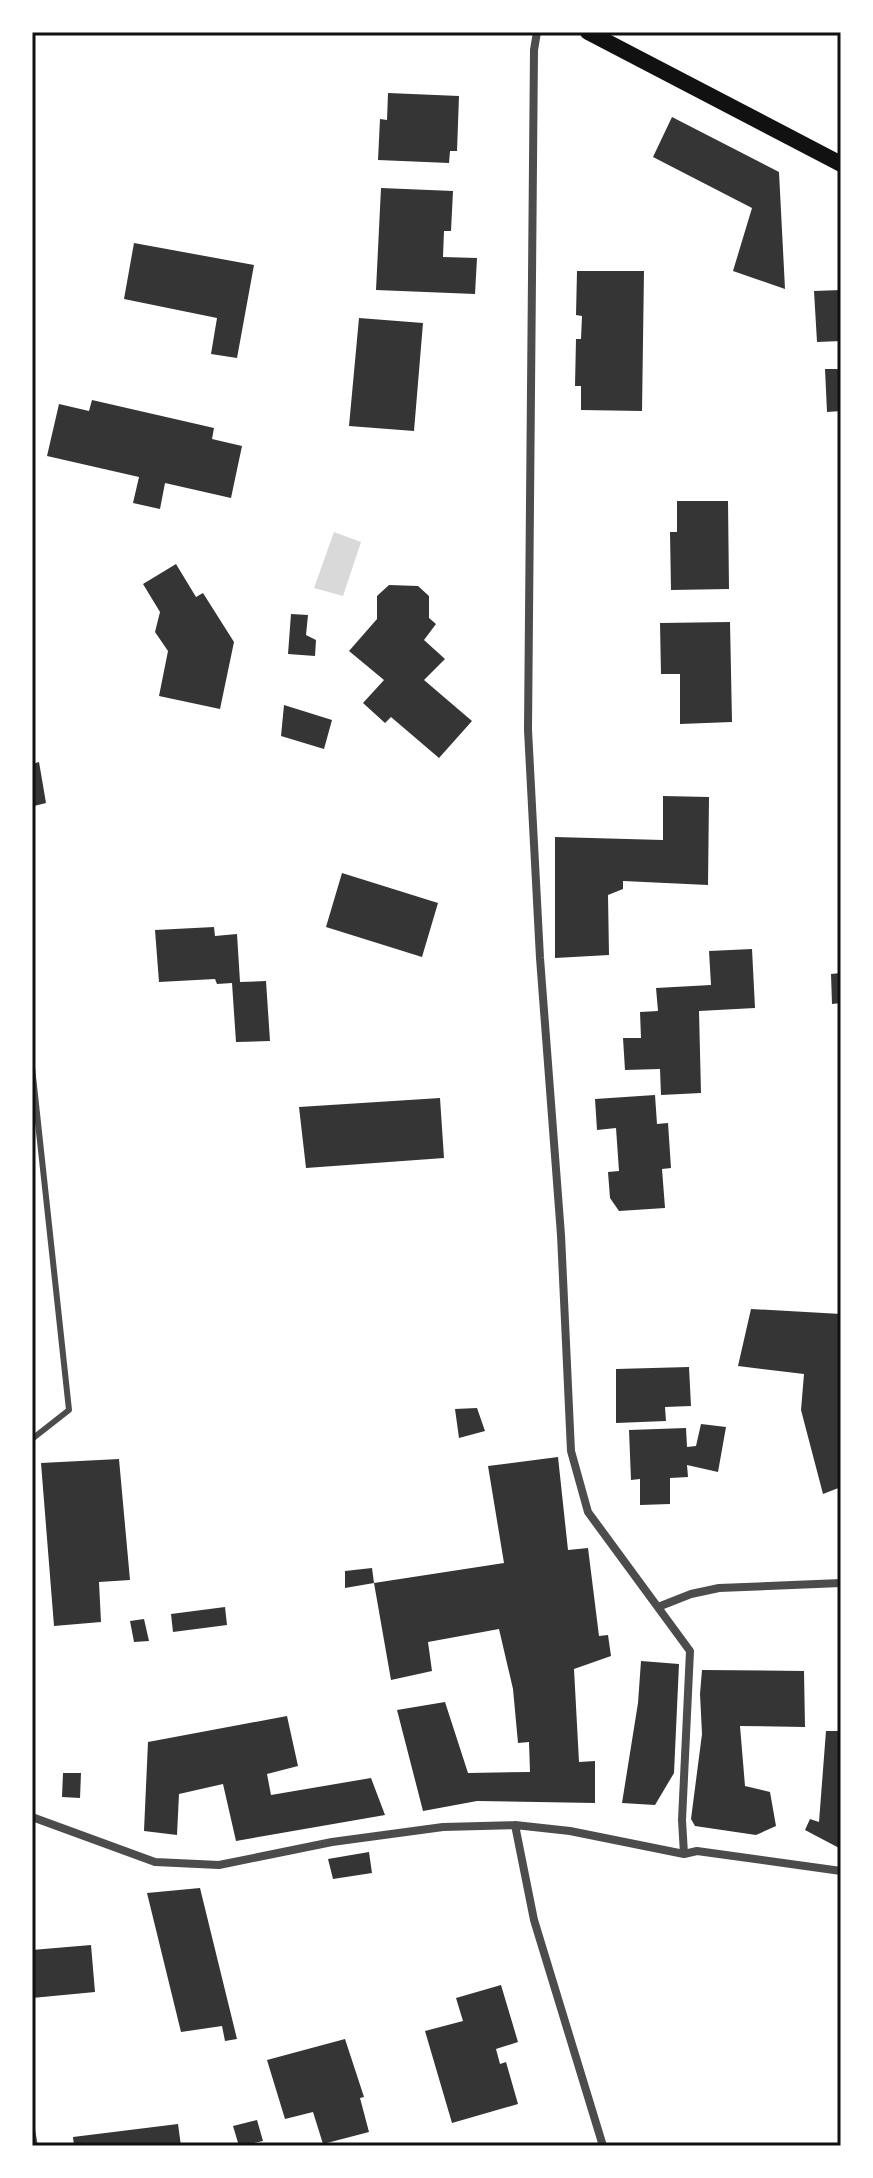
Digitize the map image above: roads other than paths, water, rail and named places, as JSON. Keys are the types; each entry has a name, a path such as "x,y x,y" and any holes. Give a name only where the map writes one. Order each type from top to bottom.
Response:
{"main road":[{"path":"588,32 841,164"}],"street":[{"path":"537,32 528,730 540,958 561,1235 571,1451 588,1512 690,1651 682,1820 684,1854"},
{"path":"658,1607 691,1594 719,1588 841,1583"},
{"path":"32,1817 155,1862 219,1865 332,1842 443,1827 515,1825 570,1831 684,1854 697,1851 841,1871"},
{"path":"515,1825 534,1920 603,2146"}],"lane":[{"path":"32,1067 69,1410 32,1439"},
{"path":"32,2130 35,2146"}]}
